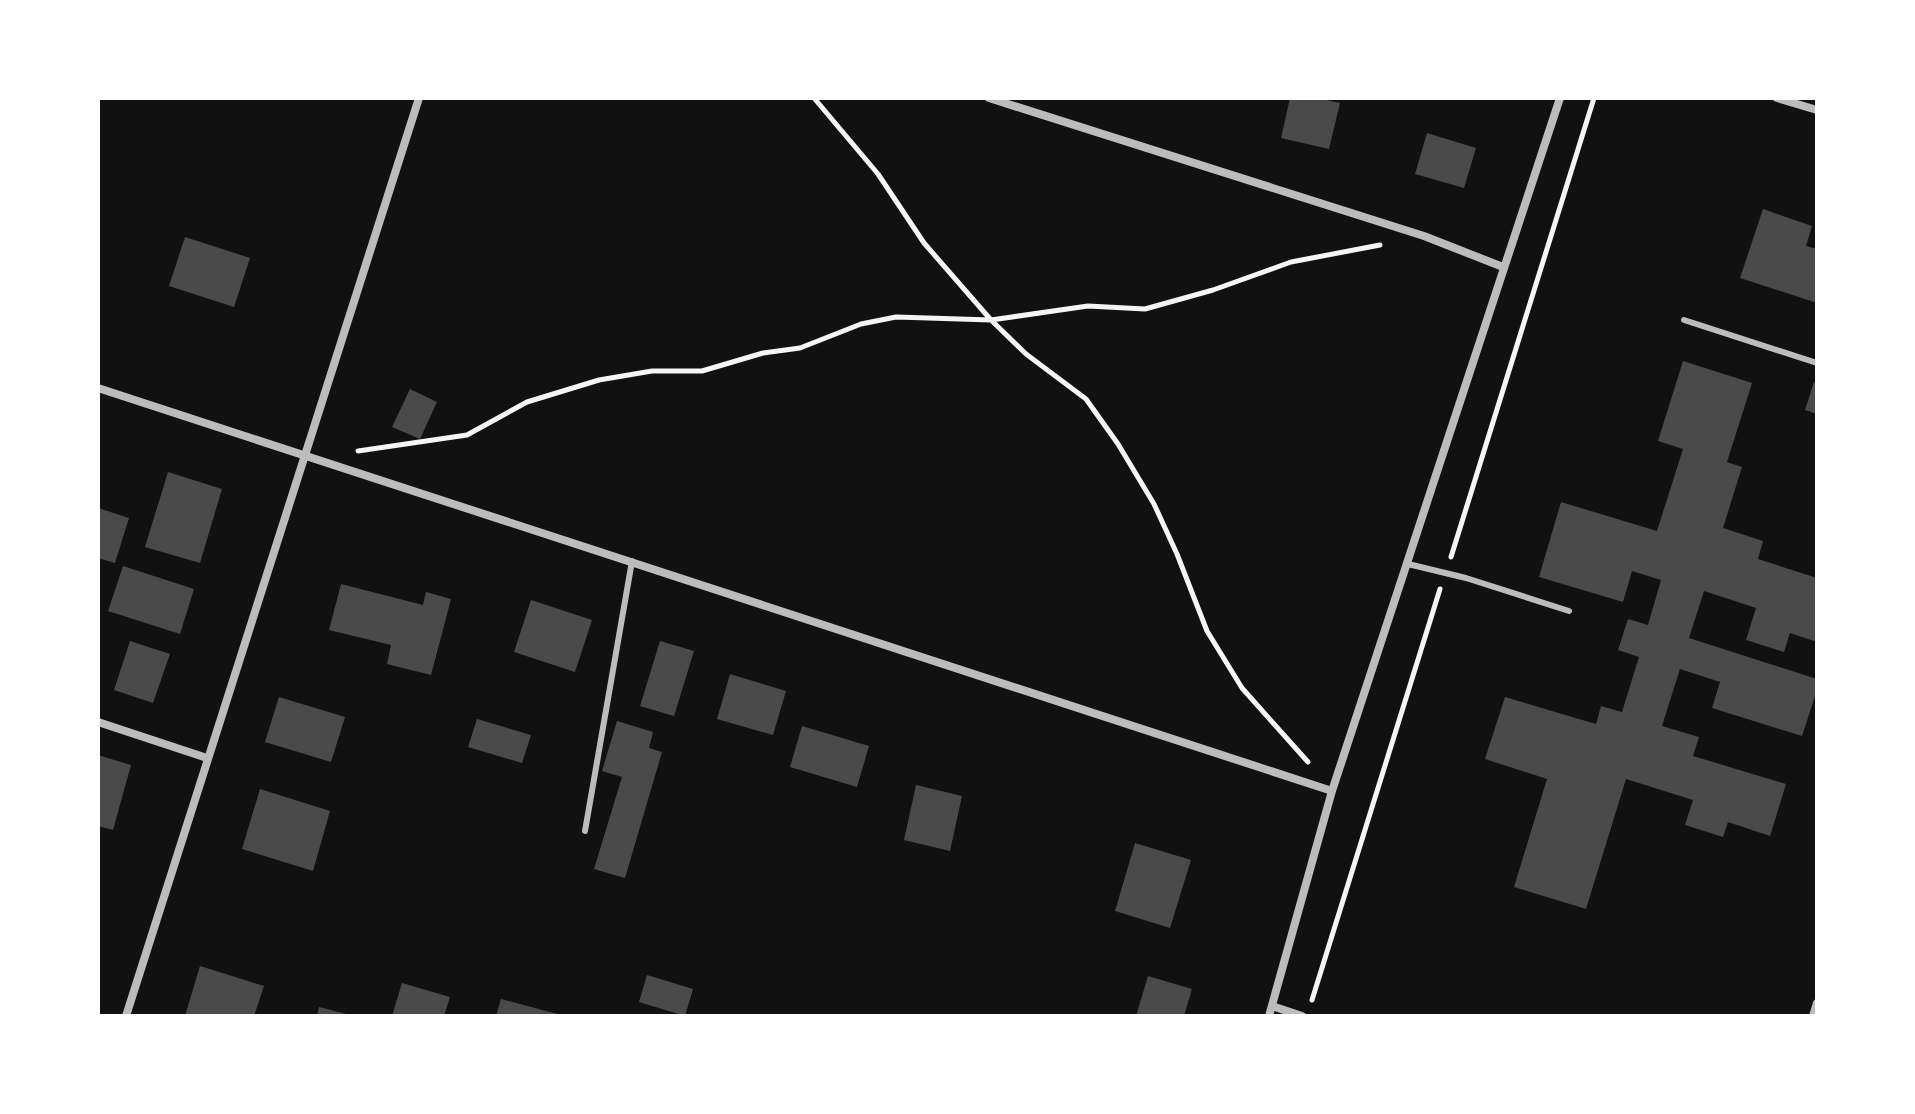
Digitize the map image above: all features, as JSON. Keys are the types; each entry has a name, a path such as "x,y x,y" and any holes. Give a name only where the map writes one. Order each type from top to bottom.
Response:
{"street":[{"path":"126,1016 419,98"},
{"path":"989,98 1424,236 1503,267"},
{"path":"1269,1016 1332,791 1560,98"},
{"path":"1777,98 1817,110"},
{"path":"98,388 1332,791"},
{"path":"98,722 207,758"},
{"path":"1813,1016 1817,1003"},
{"path":"1272,1006 1302,1016"}],"lane":[{"path":"1684,320 1817,363"},
{"path":"585,831 632,561"},
{"path":"1408,564 1466,578 1569,611"}],"path":[{"path":"814,98 878,174 924,243 991,320 1026,354 1086,399 1154,504 1207,631 1242,688 1332,791"},
{"path":"347,452 467,435 527,402 599,380 652,371 702,371 763,353 800,348 861,324 884,319 991,320 1088,306 1145,309 1213,290 1291,262 1424,236"}],"building":[{"path":"1290,98 1317,98 1340,103 1329,149 1281,138"},
{"path":"1427,133 1476,148 1464,188 1415,174"},
{"path":"1763,209 1812,226 1806,246 1817,249 1817,303 1740,278"},
{"path":"185,237 250,258 234,307 169,286"},
{"path":"1683,361 1752,383 1727,462 1742,467 1723,528 1763,541 1758,559 1817,578 1817,642 1790,633 1784,652 1746,640 1756,608 1704,591 1689,638 1817,679 1817,690 1802,736 1712,708 1720,682 1680,669 1662,726 1699,737 1693,756 1786,784 1770,836 1728,822 1723,837 1685,825 1693,800 1626,779 1586,909 1514,887 1547,779 1485,759 1505,697 1596,724 1601,706 1622,712 1639,657 1618,650 1628,619 1648,625 1661,580 1632,571 1623,602 1539,577 1561,502 1657,531 1683,449 1658,441"},
{"path":"1814,382 1817,383 1817,414 1805,410"},
{"path":"410,389 437,402 420,439 392,427"},
{"path":"168,472 222,489 200,563 145,547"},
{"path":"98,508 129,518 115,563 98,558"},
{"path":"123,566 194,589 180,634 108,611"},
{"path":"341,584 423,605 426,592 451,599 431,675 387,664 391,645 329,630"},
{"path":"531,600 592,620 575,672 514,652"},
{"path":"130,641 170,654 153,703 114,690"},
{"path":"660,641 694,651 674,716 640,706"},
{"path":"730,674 786,691 773,735 717,719"},
{"path":"279,697 345,717 331,762 265,742"},
{"path":"477,719 531,735 522,763 468,747"},
{"path":"617,721 653,732 649,748 662,752 625,878 594,869 622,777 602,771"},
{"path":"802,726 869,746 857,787 790,767"},
{"path":"98,755 131,765 113,830 98,826"},
{"path":"916,785 962,796 950,851 904,840"},
{"path":"260,789 330,811 313,871 242,849"},
{"path":"1135,843 1191,860 1170,928 1115,911"},
{"path":"200,966 264,986 254,1016 185,1016"},
{"path":"647,975 693,989 685,1016 639,1002"},
{"path":"1148,976 1192,989 1184,1016 1136,1016"},
{"path":"402,983 450,997 444,1016 392,1016"},
{"path":"501,999 561,1015 561,1016 496,1016"},
{"path":"319,1007 350,1015 350,1016 317,1016"}]}
